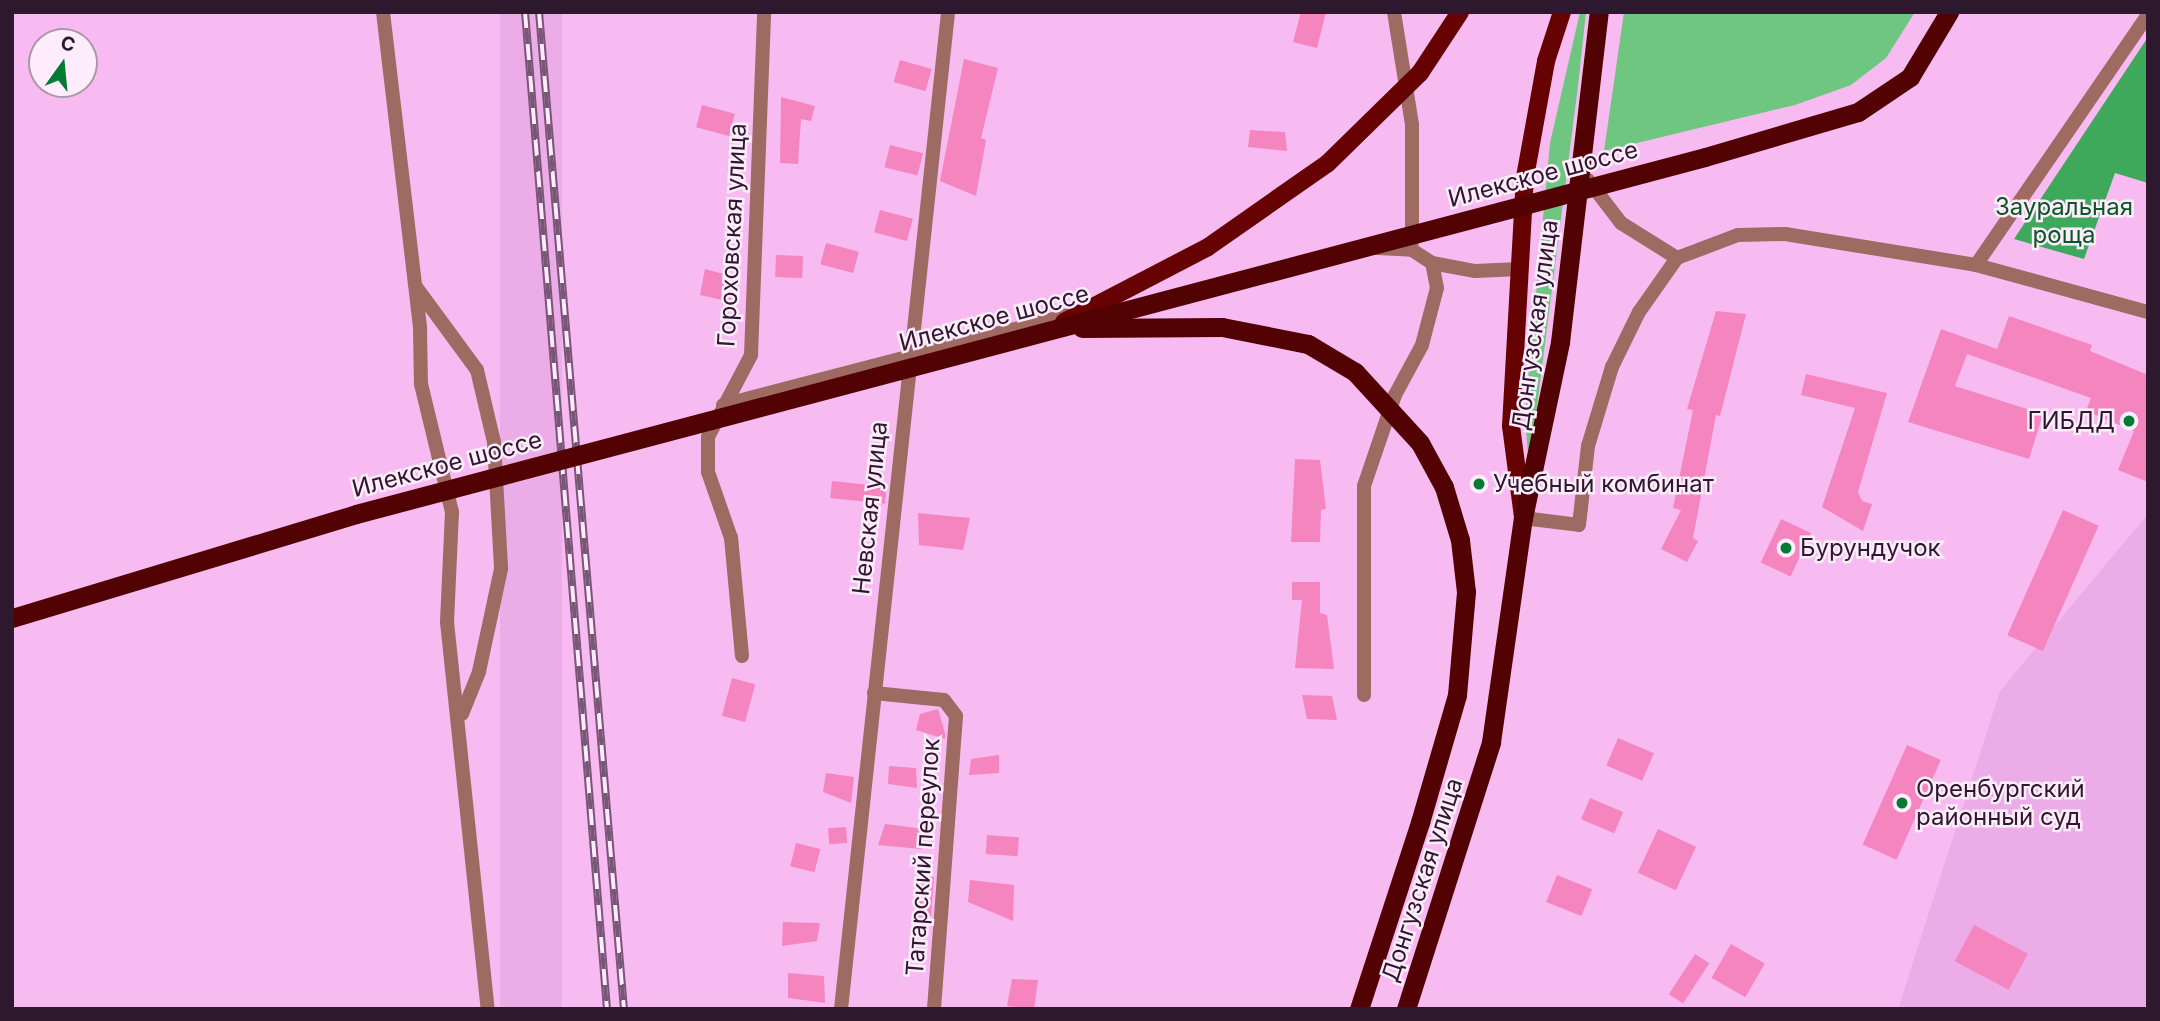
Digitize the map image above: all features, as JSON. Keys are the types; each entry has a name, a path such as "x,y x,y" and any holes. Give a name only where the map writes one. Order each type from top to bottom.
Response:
{"highway":[{"name":"Донгузская улица","path":"1406,1009 1491,742 1523,518 1545,434 1582,170 1599,12"},
{"name":"Илекское шоссе","path":"12,618 356,514 1705,157 1858,112 1890,93 1928,54 1949,12"},
{"path":"1053,328 1222,327 1308,344 1355,372 1420,443 1444,487 1460,540 1466,592 1457,695 1420,822 1359,1009"}],"main road":[{"path":"1053,328 1208,247 1328,163 1420,73 1460,12"},
{"name":"Донгузская улица","path":"1523,518 1511,426 1519,269 1533,122 1562,12"}],"street":[{"path":"383,12 414,285 421,384 452,512 447,622 461,716 488,1009"},
{"name":"Гороховская улица","path":"742,656 731,538 708,472 708,437 751,355 764,12"},
{"name":"Невская улица","path":"841,1009 948,12"},
{"path":"1394,12 1412,125 1412,250"},
{"path":"1976,265 2148,15"},
{"path":"1582,170 1600,203 1621,223 1677,258"},
{"path":"1523,518 1579,525 1588,446 1612,368 1639,312 1677,258 1738,235 1785,234 1976,265 2148,312"},
{"path":"723,405 911,354 1347,246 1412,250 1432,263 1475,271 1519,269"},
{"path":"1364,695 1364,486 1395,395 1422,345 1437,288 1432,263"},
{"path":"414,285 477,370 494,442 501,569 479,671 461,716"},
{"name":"Татарский переулок","path":"874,692 944,700 957,716 934,1009"}],"shaded area":[{"path":"500,12 562,12 562,1009 500,1009"},
{"path":"2148,514 2148,1009 1898,1009 2000,691"}],"green space":[{"path":"1580,12 1586,12 1578,86 1529,469 1525,414 1550,143"},
{"path":"1624,12 1915,12 1886,58 1851,85 1795,105 1604,151"},
{"name":"Зауральная роща","path":"2148,37 2148,183 2115,173 2084,259 2014,239"}],"building":[{"path":"1301,12 1326,12 1317,48 1293,42"},
{"path":"964,59 998,68 981,138 986,140 976,196 940,181"},
{"path":"900,60 932,69 925,91 894,82"},
{"path":"781,97 815,106 811,121 801,119 798,164 780,163"},
{"path":"702,105 735,114 729,136 696,127"},
{"path":"1250,130 1285,132 1287,151 1248,147"},
{"path":"890,145 923,153 917,176 884,167"},
{"path":"880,210 913,219 907,241 874,232"},
{"path":"826,243 859,252 853,273 820,264"},
{"path":"776,255 803,256 802,278 775,277"},
{"path":"705,269 731,276 731,302 700,295"},
{"path":"1716,311 1746,314 1720,416 1716,415 1693,538 1698,541 1687,562 1661,549 1681,510 1673,508 1693,410 1687,409"},
{"path":"2009,316 2092,345 2090,351 2148,375 2148,482 2118,470 2134,431 2086,411 2091,398 1967,354 1955,386 2043,414 2029,459 1908,422 1941,329 1997,349"},
{"path":"1806,374 1887,393 1858,492 1862,501 1872,504 1863,531 1822,507 1855,408 1801,395"},
{"path":"1295,459 1320,460 1326,509 1321,510 1320,542 1291,542"},
{"path":"832,481 887,487 885,504 830,498"},
{"path":"2063,510 2099,526 2043,651 2007,635"},
{"path":"918,513 970,518 963,550 919,545"},
{"name":"Бурундучок","path":"1781,519 1811,533 1791,576 1761,563"},
{"path":"1292,582 1320,582 1320,613 1327,615 1334,669 1295,668 1302,600 1292,600"},
{"path":"732,678 755,684 745,722 722,716"},
{"path":"1302,695 1332,696 1337,720 1307,719"},
{"path":"938,709 945,739 916,730 920,714"},
{"path":"1618,738 1654,753 1642,781 1606,766"},
{"name":"Оренбургский районный суд","path":"1907,745 1941,760 1896,860 1863,845"},
{"path":"999,755 999,773 969,775 971,759"},
{"path":"889,766 916,768 917,788 888,784"},
{"path":"826,773 854,777 851,803 823,792"},
{"path":"1590,798 1623,812 1614,833 1581,819"},
{"path":"885,824 925,829 921,849 878,845"},
{"path":"846,827 847,843 829,844 828,828"},
{"path":"1658,829 1696,847 1676,890 1638,873"},
{"path":"987,835 1019,837 1018,856 986,854"},
{"path":"796,843 820,849 814,872 790,866"},
{"path":"917,875 934,877 931,916 917,918"},
{"path":"1557,875 1592,889 1581,916 1546,902"},
{"path":"970,880 1014,885 1013,921 968,902"},
{"path":"783,922 820,923 817,941 782,946"},
{"path":"1974,925 2028,954 2009,990 1955,961"},
{"path":"1731,944 1765,963 1745,997 1712,978"},
{"path":"1695,954 1709,963 1683,1004 1669,994"},
{"path":"788,973 824,976 825,1003 788,998"},
{"path":"1012,979 1038,980 1034,1009 1007,1006"}],"railway":[{"path":"525,12 607,1009"},
{"path":"539,12 624,1009"}],"place":[{"name":"ГИБДД","path":"2129,421"},
{"name":"Учебный комбинат","path":"1479,484"},
{"name":"Бурундучок","path":"1786,548"},
{"name":"Оренбургский районный суд","path":"1902,803"}]}
